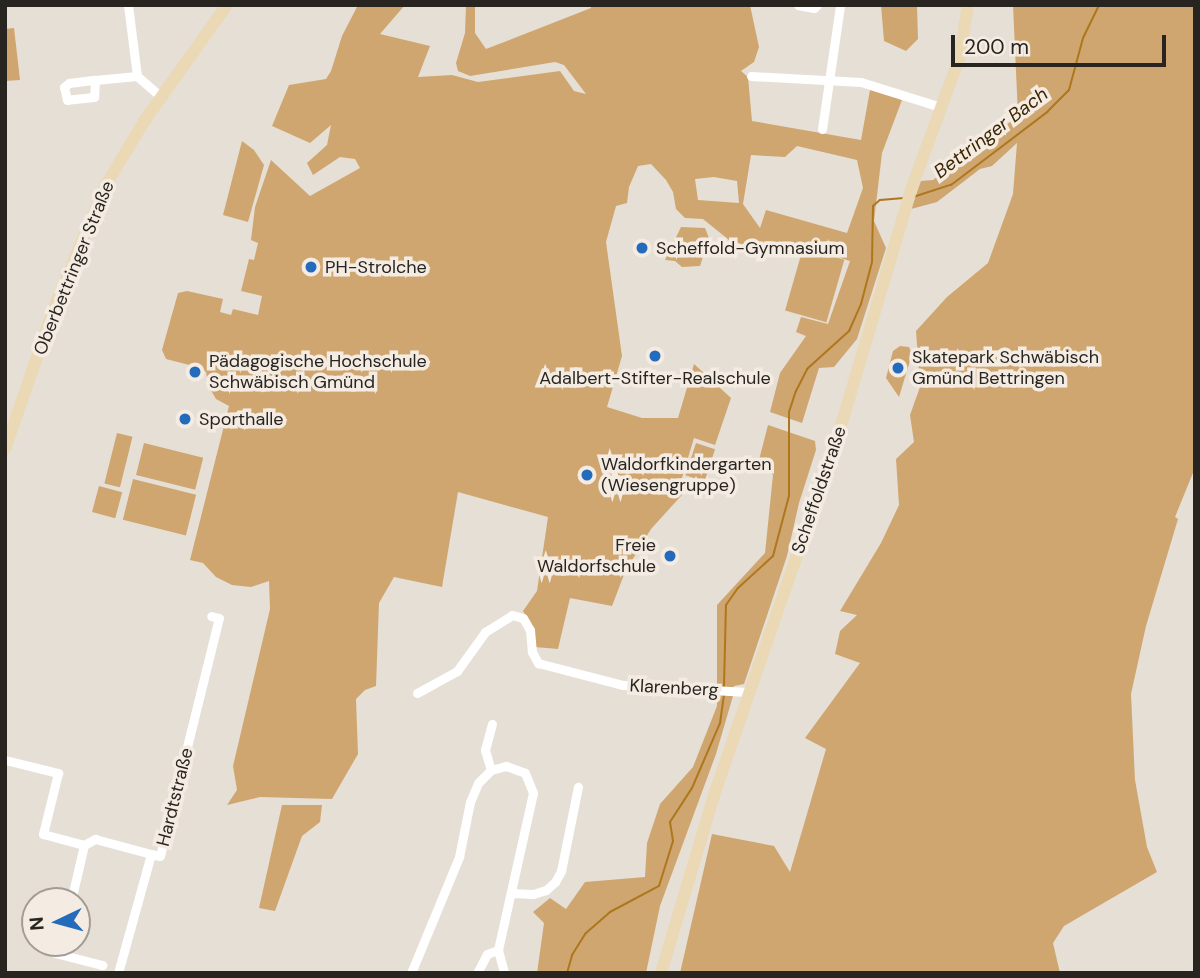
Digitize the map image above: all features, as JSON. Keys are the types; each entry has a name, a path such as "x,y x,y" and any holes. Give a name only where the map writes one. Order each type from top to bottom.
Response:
{"main road":[{"name":"Oberbettringer Straße","path":"6,441 57,300 91,218 119,162 161,96 228,5"},
{"name":"Scheffoldstraße","path":"661,973 743,692 836,442 906,205 959,59 968,5"}],"street":[{"path":"128,5 137,76 161,96"},
{"path":"798,5 814,8 817,5"},
{"path":"822,129 839,5"},
{"path":"95,80 137,76"},
{"path":"751,76 882,86 941,107"},
{"name":"Klarenberg","path":"416,693 457,671 485,632 495,623 512,615 523,618 530,630 533,652 538,663 623,685 743,692"},
{"name":"Hardtstraße","path":"118,973 152,854 160,856 167,830 219,618 211,616"},
{"path":"491,770 485,750 492,724"},
{"path":"5,761 58,773 43,834 84,845 95,839 152,854"},
{"path":"411,973 459,858 470,802 478,783 491,770 506,766 516,767 525,773 533,793 498,950 504,973"},
{"path":"512,893 533,894 546,890 555,882 561,871 578,787"},
{"path":"74,887 84,845"},
{"path":"477,973 487,954 498,950"},
{"path":"71,957 102,965"}],"shaded area":[{"path":"358,5 405,5 380,34 430,46 418,77 452,75 478,82 560,71 574,91 586,94 564,65 555,62 470,76 458,71 456,63 465,33 466,5 475,5 475,33 486,49 591,8 591,5 750,5 759,47 754,62 741,71 748,77 752,121 861,140 870,90 902,100 882,153 874,221 886,248 857,339 834,367 819,368 802,423 770,412 780,373 806,336 796,332 801,317 828,324 850,261 797,244 784,245 778,256 729,240 703,219 685,218 676,209 673,192 666,180 651,164 638,166 629,187 627,203 616,206 606,242 622,356 607,407 642,418 678,418 694,364 731,398 715,445 694,438 681,481 691,485 651,529 625,572 612,606 570,598 558,649 535,647 533,629 523,611 537,591 548,517 458,492 442,587 394,577 379,603 376,686 365,690 356,699 358,754 332,799 260,797 227,805 237,790 233,766 270,609 269,581 251,587 232,585 216,577 203,563 190,560 229,406 216,399 209,387 206,372 201,368 166,359 162,350 178,293 187,291 223,299 220,312 231,315 233,309 258,315 262,296 241,291 249,259 254,260 258,243 251,240 255,207 271,160 310,196 360,168 355,159 340,157 313,175 307,163 327,145 331,125 310,143 272,126 289,85 326,79 342,36","holes":["797,146 857,160 863,188 847,233 766,210 760,228 743,204 751,155 785,157","714,177 737,181 739,203 698,200 695,179"]},
{"path":"881,5 917,5 918,39 906,51 884,41"},
{"path":"1013,5 1195,5 1195,468 1175,517 1178,519 1146,626 1131,694 1135,780 1147,847 1157,872 1064,926 1053,943 1060,973 680,973 712,834 774,846 790,872 826,749 805,738 860,663 835,654 840,631 857,615 840,611 881,543 899,505 896,459 914,442 910,415 920,387 916,331 947,297 988,263 1013,194 1017,143 992,166 980,169 937,202 911,209 921,181 933,180 1018,116"},
{"path":"14,28 20,80 5,81 5,29"},
{"path":"242,141 254,150 264,165 248,222 223,215"},
{"path":"681,227 705,228 709,238 700,266 682,267 675,261 665,260"},
{"path":"803,248 844,260 826,322 785,310"},
{"name":"Skatepark Schwäbisch Gmünd Bettringen","path":"900,346 909,347 912,354 899,397 886,378 893,351"},
{"path":"768,425 815,441 816,450 799,503 787,556 744,684 734,686 716,754 660,906 646,973 537,973 544,923 533,912 550,898 566,909 585,882 645,877 647,843 660,804 693,767 717,706 717,605 765,553 773,475 759,460"},
{"path":"117,433 133,437 120,487 104,483"},
{"path":"144,443 203,458 195,490 136,475"},
{"path":"696,443 715,449 705,482 685,475"},
{"path":"133,479 196,495 186,535 123,520"},
{"path":"99,486 122,492 115,518 92,512"},
{"path":"282,805 322,805 320,822 302,836 275,911 259,908"}],"waterway":[{"name":"Bettringer Bach","path":"913,197 951,185 1047,112 1069,90 1083,38 1099,5"},
{"name":"Bettringer Bach","path":"724,686 726,605 738,588 773,556 789,496 789,412 796,391 807,369 849,331 861,304 872,262 873,206 880,200 904,198"},
{"name":"Bettringer Bach","path":"567,973 572,955 586,933 610,912 659,886 673,841 670,822 692,788 720,723 724,695"}],"place":[{"name":"Scheffold-Gymnasium","path":"642,248"},
{"name":"PH-Strolche","path":"311,267"},
{"name":"Adalbert-Stifter-Realschule","path":"655,356"},
{"name":"Skatepark Schwäbisch Gmünd Bettringen","path":"898,368"},
{"name":"Pädagogische Hochschule Schwäbisch Gmünd","path":"195,372"},
{"name":"Sporthalle","path":"185,419"},
{"name":"Waldorfkindergarten (Wiesengruppe)","path":"587,475"},
{"name":"Freie Waldorfschule","path":"670,556"}]}
